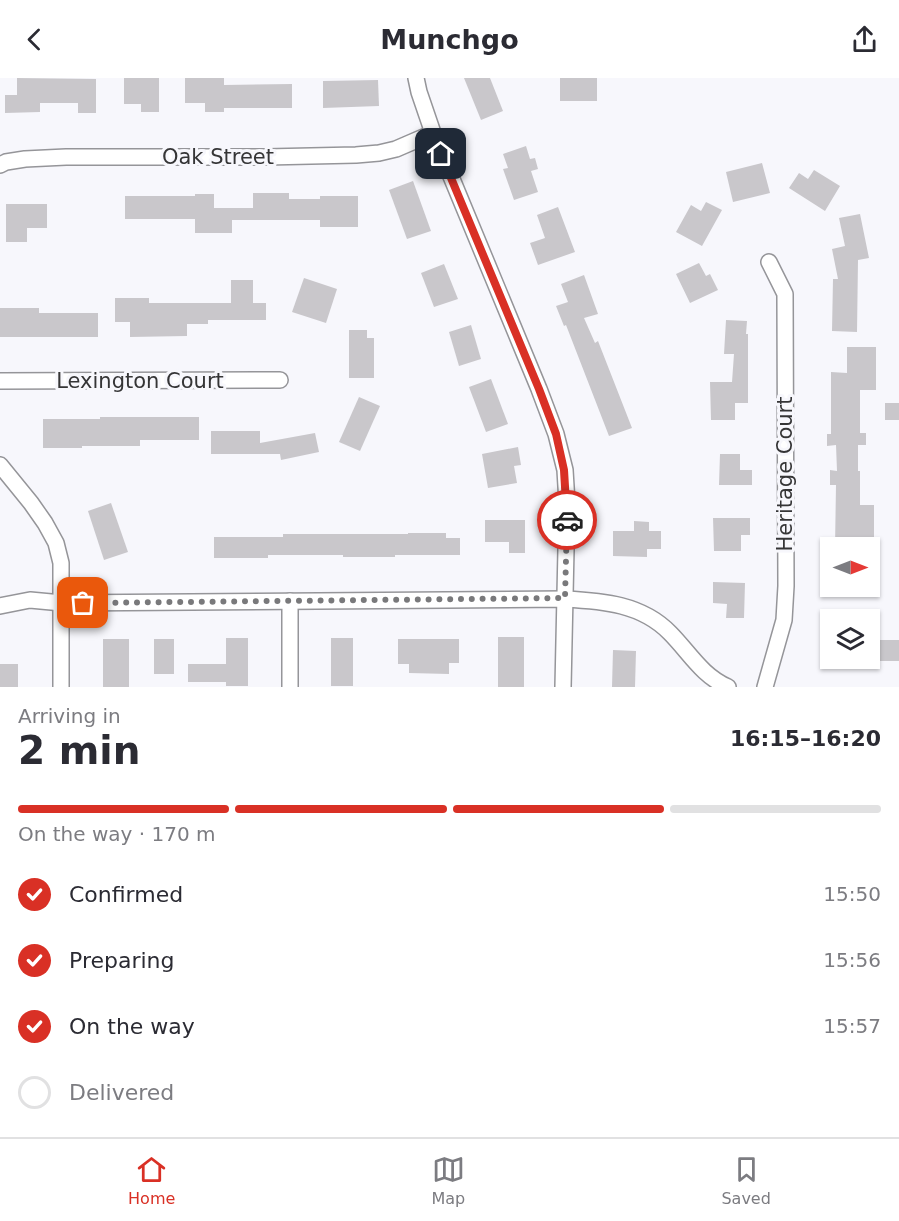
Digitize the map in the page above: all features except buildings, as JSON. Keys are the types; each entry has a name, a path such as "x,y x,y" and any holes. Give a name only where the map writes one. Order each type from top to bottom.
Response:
{"street":[{"path":"416,78 433,133 556,434 564,470 567,503 563,687"},
{"name":"Oak Street","path":"0,165 25,159 66,157 356,155 396,149 433,133"},
{"name":"Heritage Court","path":"765,687 784,620 786,586 785,294 769,262"},
{"name":"Lexington Court","path":"0,381 280,380"},
{"path":"0,465 32,503 45,523 56,543 62,563 61,687"},
{"path":"0,606 30,600 62,603 565,598 610,603 626,606 650,617 669,632 702,671 728,687"},
{"path":"290,601 290,687"}],"way so far":[{"path":"83,603 565,598 567,520"}],"route":[{"path":"441,154 556,434 564,470 567,520"}]}
